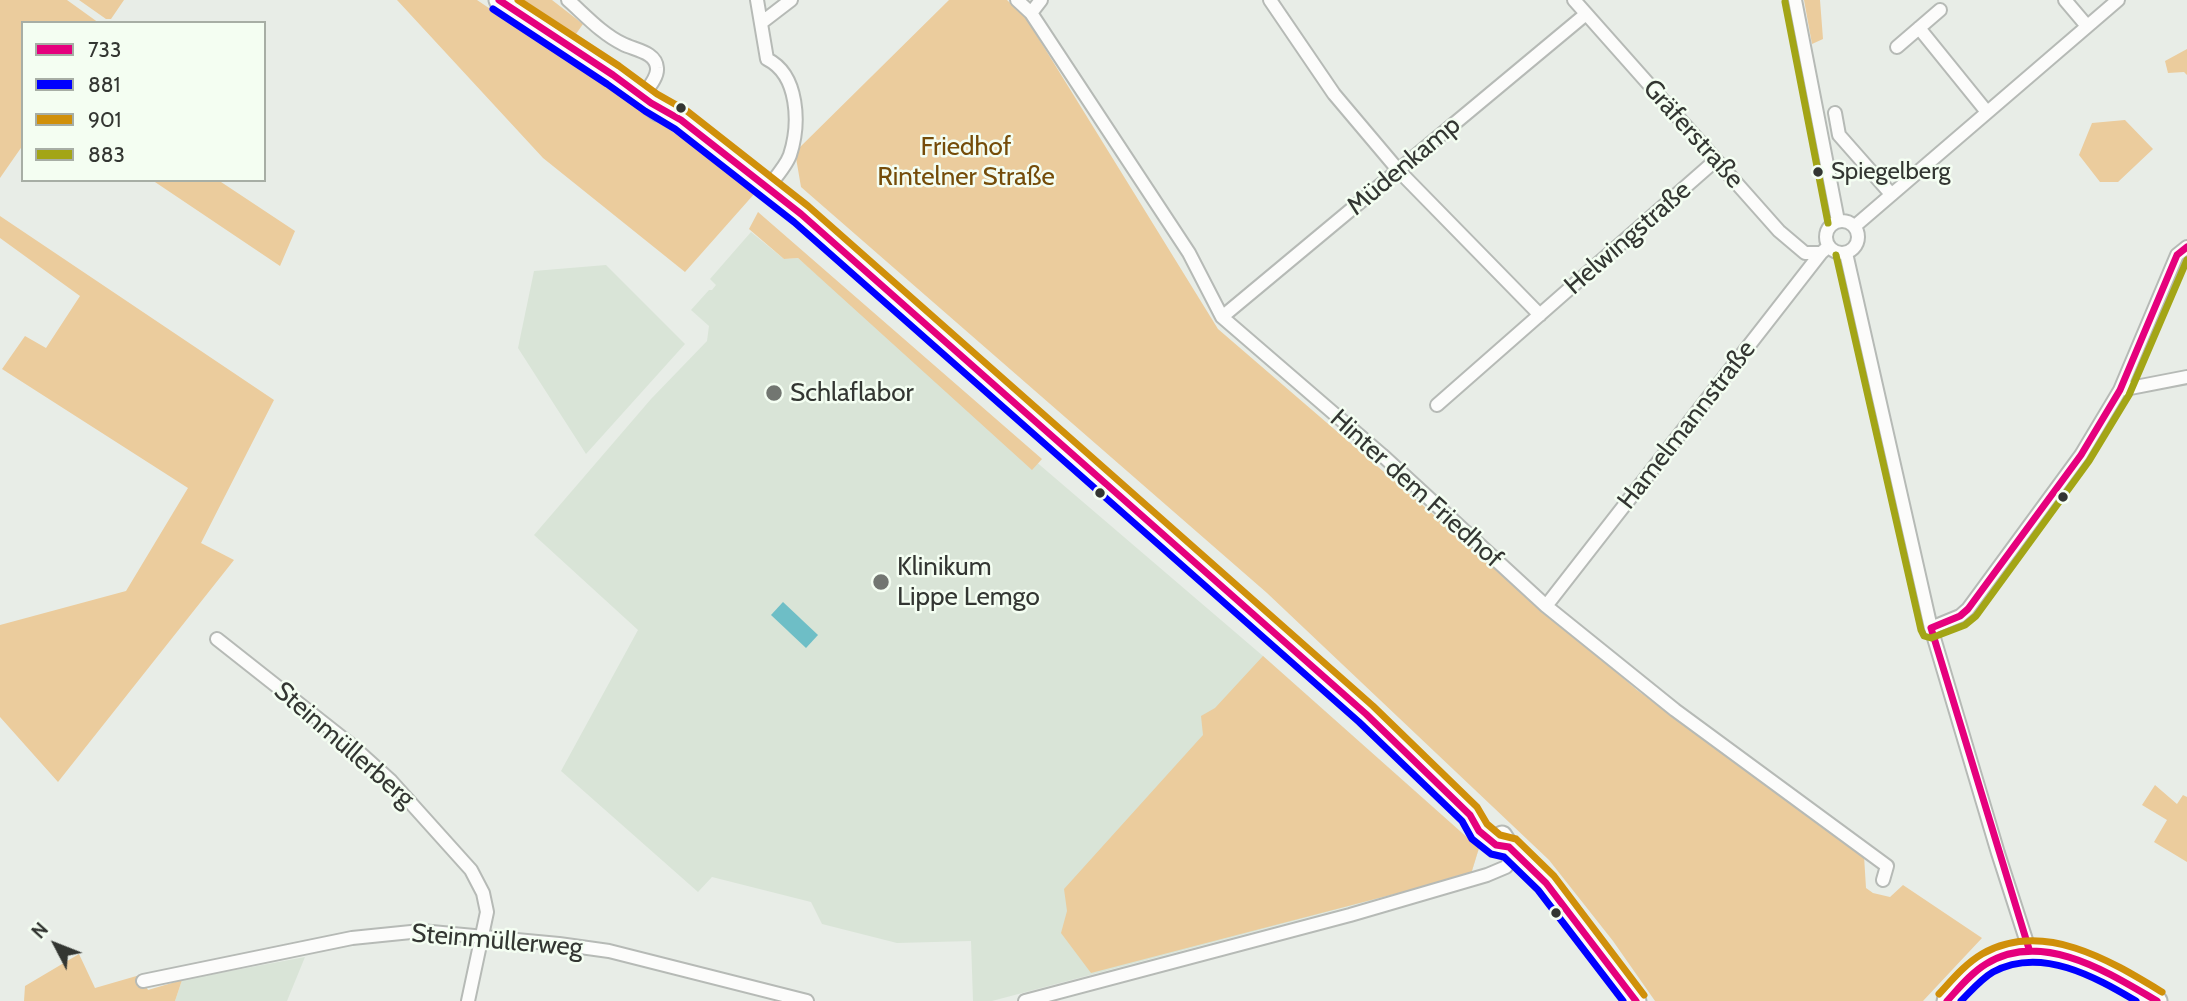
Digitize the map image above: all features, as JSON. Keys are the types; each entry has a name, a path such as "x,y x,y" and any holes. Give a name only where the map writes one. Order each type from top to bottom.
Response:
{"main road":[{"path":"499,0 646,100 677,126 706,140 821,231 1326,679 1470,815 1479,831 1496,845 1512,850 1546,883 1636,1001"},
{"path":"1947,1001 1990,961 2029,949 2072,958 2108,973 2157,1001"}],"street":[{"path":"568,0 614,40 652,57 657,74 646,100"},
{"path":"757,0 767,59 786,76 793,97 796,120 789,157 768,187"},
{"path":"761,23 791,0"},
{"name":"Hinter dem Friedhof","path":"1017,0 1031,13 1189,253 1222,317 1382,455 1546,606 1675,710 1887,866 1883,880"},
{"path":"1031,13 1041,0"},
{"name":"Helwingstraße","path":"1270,0 1334,94 1399,171 1540,315"},
{"path":"1795,0 1838,221"},
{"path":"2065,0 2087,26"},
{"path":"1854,226 2118,0"},
{"name":"Müdenkamp","path":"1222,317 1399,171 1580,5"},
{"name":"Gräferstraße","path":"1580,5 1779,231 1805,253 1825,250"},
{"path":"1897,47 1940,10"},
{"path":"1919,28 1987,113"},
{"path":"1835,113 1839,135 1891,194"},
{"name":"Helwingstraße","path":"1437,405 1716,160"},
{"path":"1845,220 1854,226 1858,240 1856,246 1846,253 1825,250 1826,231 1838,221 1845,220"},
{"path":"1931,628 1960,616 1968,609 2081,455 2120,390 2177,256 2187,247"},
{"name":"Hamelmannstraße","path":"1546,606 1825,250"},
{"path":"1846,253 1931,628 2029,949"},
{"path":"2120,390 2187,377"},
{"name":"Steinmüllerberg","path":"217,639 381,771 462,858 483,893 486,912 468,1001"},
{"path":"1025,1001 1350,915 1486,875 1506,867 1512,850"},
{"name":"Steinmüllerweg","path":"143,981 352,939 421,931 609,951 807,1001"}],"shaded area":[{"name":"Klinikum Lippe Lemgo","path":"751,232 784,259 798,258 1263,656 1479,848 1471,874 992,1001 973,1001 971,941 897,943 822,924 811,902 712,877 698,892 561,771 638,630 534,535 651,399 707,341 709,326 691,310 716,285 710,279"},
{"path":"606,265 685,344 586,454 518,348 534,271"},
{"path":"305,957 287,1001 175,1001 182,980"}],"green space":[{"path":"0,0 67,0 96,21 21,21 21,148 0,178"},
{"path":"79,0 124,0 111,19 106,19"},
{"path":"397,0 477,0 692,145 755,193 685,272 543,158"},
{"path":"524,0 552,0 583,24 576,34"},
{"name":"Friedhof Rintelner Straße","path":"949,0 1007,0 1026,18 1218,329 1637,690 1864,856 1866,888 1873,893 1890,897 1903,885 1982,938 1923,1001 1655,1001 1613,941 1549,860 1267,593 801,187 795,152"},
{"path":"1804,0 1820,0 1823,39 1812,44"},
{"path":"2187,49 2187,75 2184,72 2168,73 2165,61"},
{"path":"2125,120 2153,149 2118,182 2100,182 2079,155 2092,123"},
{"path":"155,182 221,182 295,231 280,266"},
{"path":"758,212 1042,459 1032,470 798,258 784,259 749,229"},
{"path":"0,216 274,400 201,543 234,560 58,782 0,717 0,625 126,591 188,488 2,369 25,336 46,348 80,296 0,238"},
{"path":"1263,656 1479,848 1471,874 1091,973 1061,933 1067,911 1064,889 1203,735 1201,716 1215,708"},
{"path":"2155,785 2177,804 2183,795 2187,797 2187,862 2154,842 2167,820 2142,805"},
{"path":"79,954 95,988 140,975 148,990 182,980 175,1001 24,1001 25,986"}],"water":[{"path":"783,602 818,635 806,648 771,615"}],"transit line":[{"name":"733","path":"499,0 651,103 681,120 801,214 1366,714 1470,815 1479,831 1496,845 1509,847 1546,883 1636,1001"},
{"name":"901","path":"518,0 657,94 687,111 808,206 1373,706 1477,807 1487,824 1500,835 1516,839 1554,876 1644,995"},
{"name":"883","path":"1785,2 1828,223"},
{"name":"881","path":"493,9 675,129 794,222 1359,722 1462,821 1472,839 1491,854 1504,857 1538,890 1623,1001"},
{"name":"733","path":"1931,628 1960,616 1968,609 2081,455 2120,390 2177,255 2187,247"},
{"name":"883","path":"1836,255 1921,630 1924,636 1931,638 1965,625 1976,616 2089,461 2129,395 2187,260"},
{"name":"733","path":"1931,628 2029,949"},
{"name":"901","path":"1939,994 1964,967 1982,954 2005,944 2029,941 2052,942 2076,948 2121,968 2162,992"},
{"name":"733","path":"1947,1001 1970,976 1986,964 2007,954 2030,951 2052,953 2097,968 2157,1001"},
{"name":"881","path":"1961,1001 1993,972 2030,962 2049,963 2085,974 2136,1001"}],"place":[{"name":"Spiegelberg","path":"1818,172"},
{"name":"Schlaflabor","path":"774,393"},
{"name":"Klinikum Lippe Lemgo","path":"881,582"}]}
